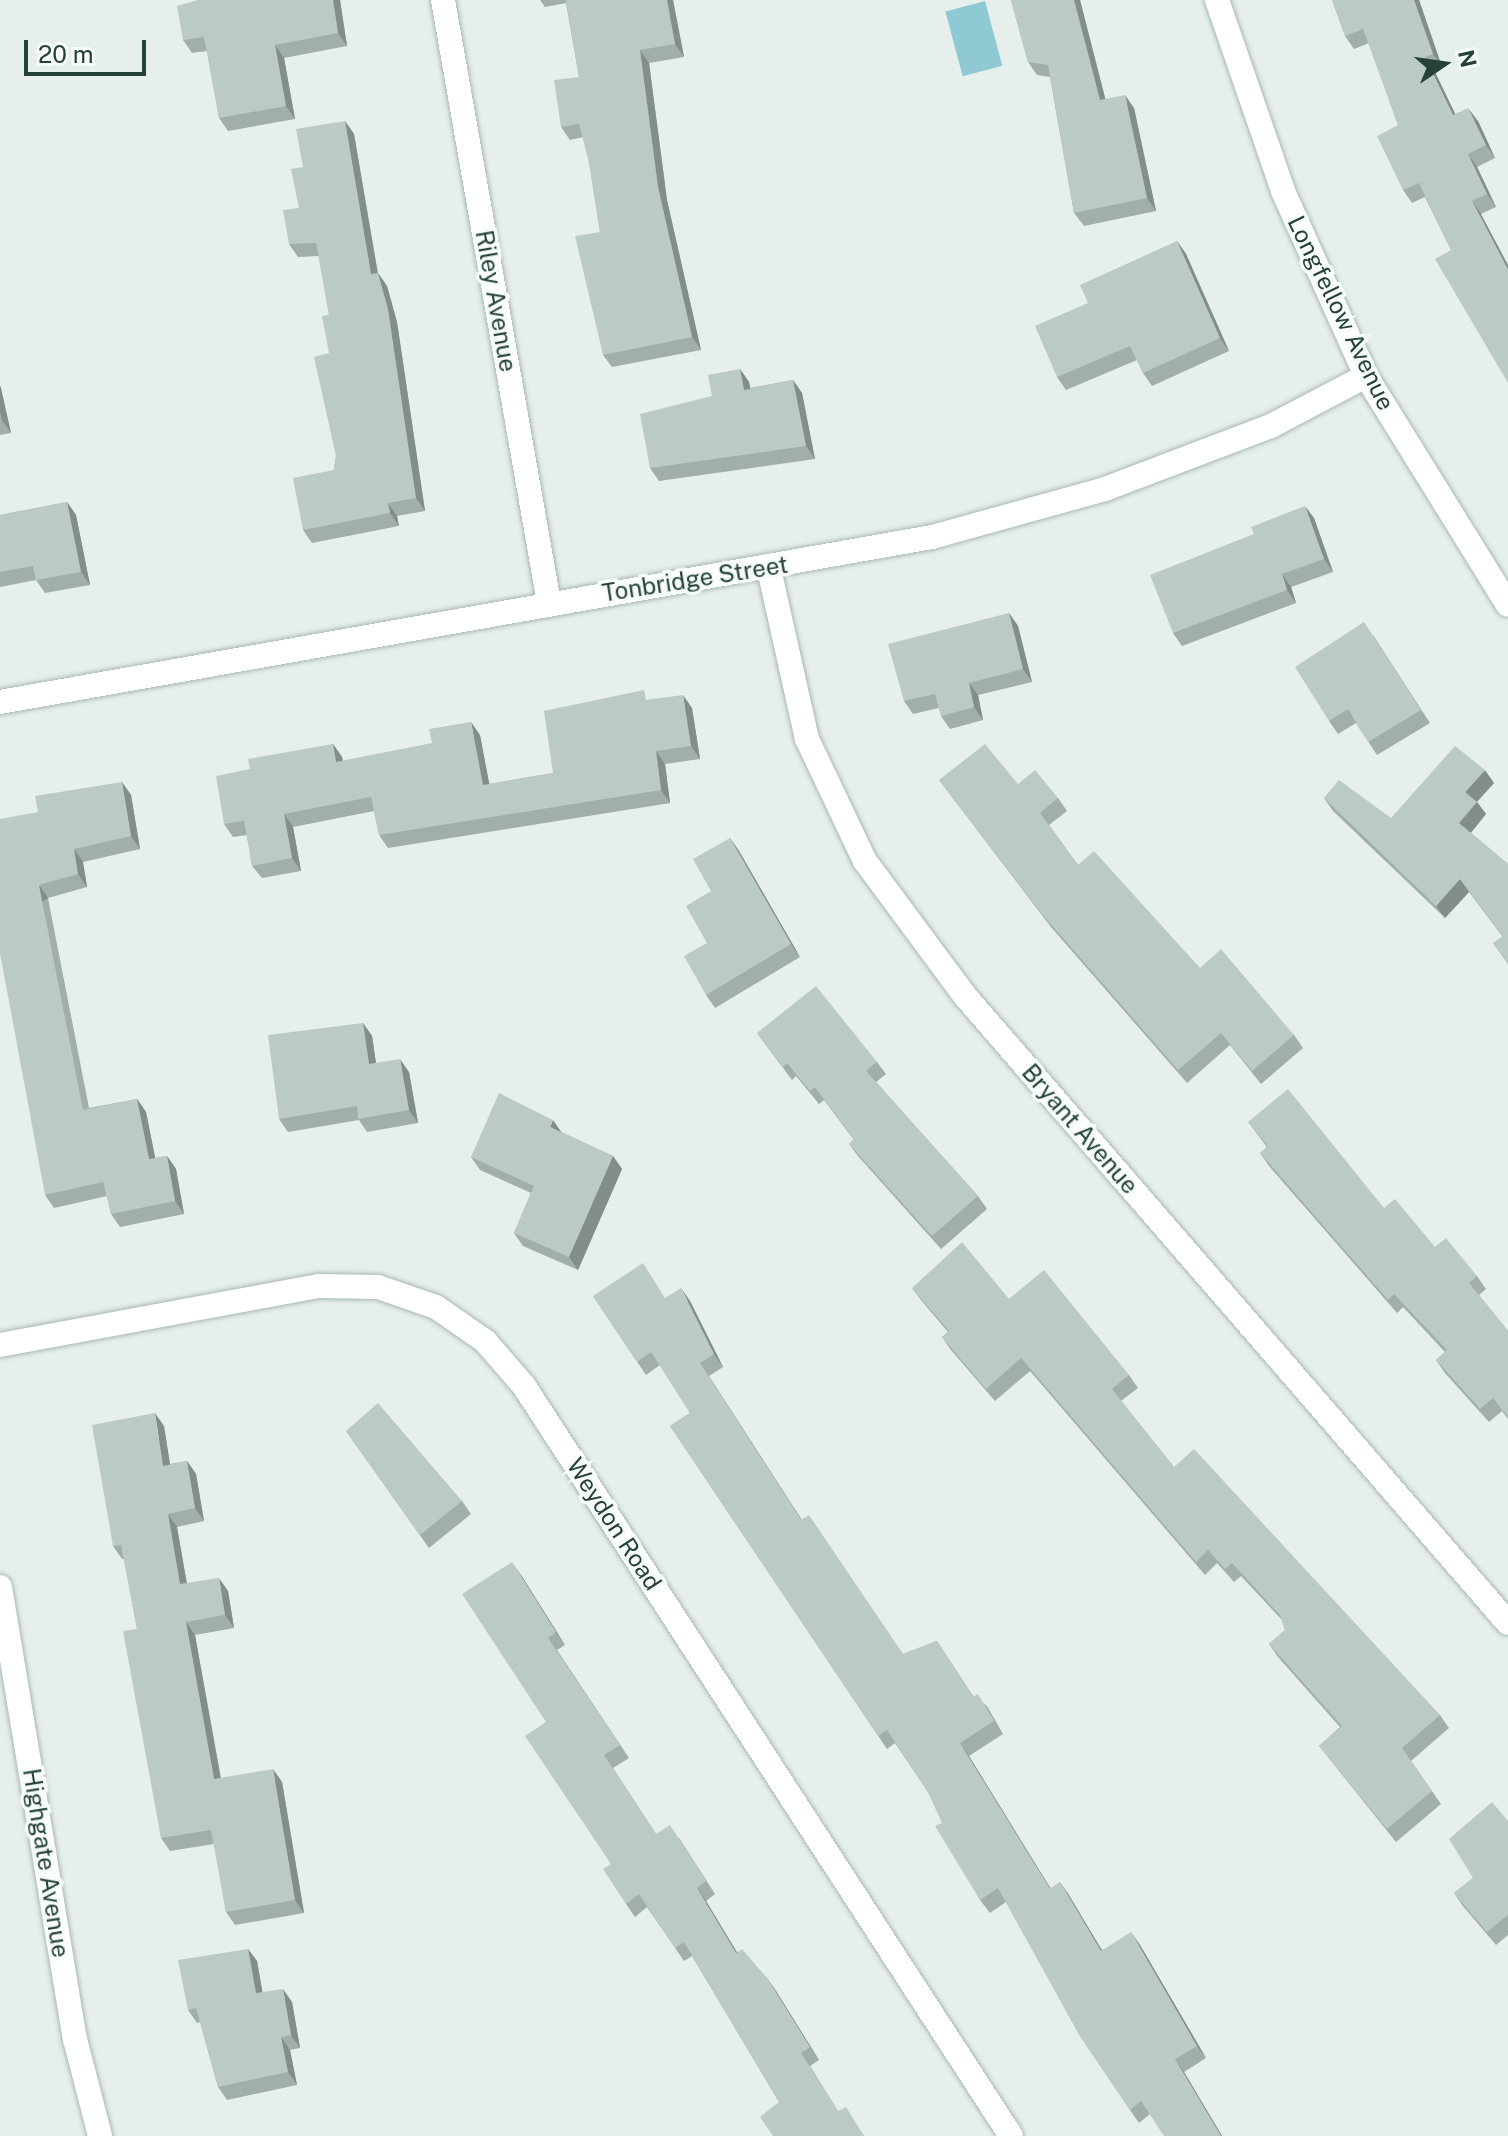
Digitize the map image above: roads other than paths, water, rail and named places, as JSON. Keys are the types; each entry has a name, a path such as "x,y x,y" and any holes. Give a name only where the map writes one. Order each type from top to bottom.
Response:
{"street":[{"name":"Riley Avenue","path":"443,0 549,603"},
{"name":"Longfellow Avenue","path":"1217,0 1283,191 1366,376 1508,605"},
{"name":"Tonbridge Street","path":"0,702 549,603 769,569 932,537 1105,489 1271,426 1366,376"},
{"name":"Bryant Avenue","path":"769,569 807,739 865,861 965,996 1508,1623"},
{"name":"Weydon Road","path":"0,1345 319,1286 378,1287 436,1307 485,1341 524,1386 1011,2136"},
{"name":"Highgate Avenue","path":"0,1587 75,2039 100,2136"}],"water":[{"path":"985,1 1002,66 963,76 945,12"}]}
